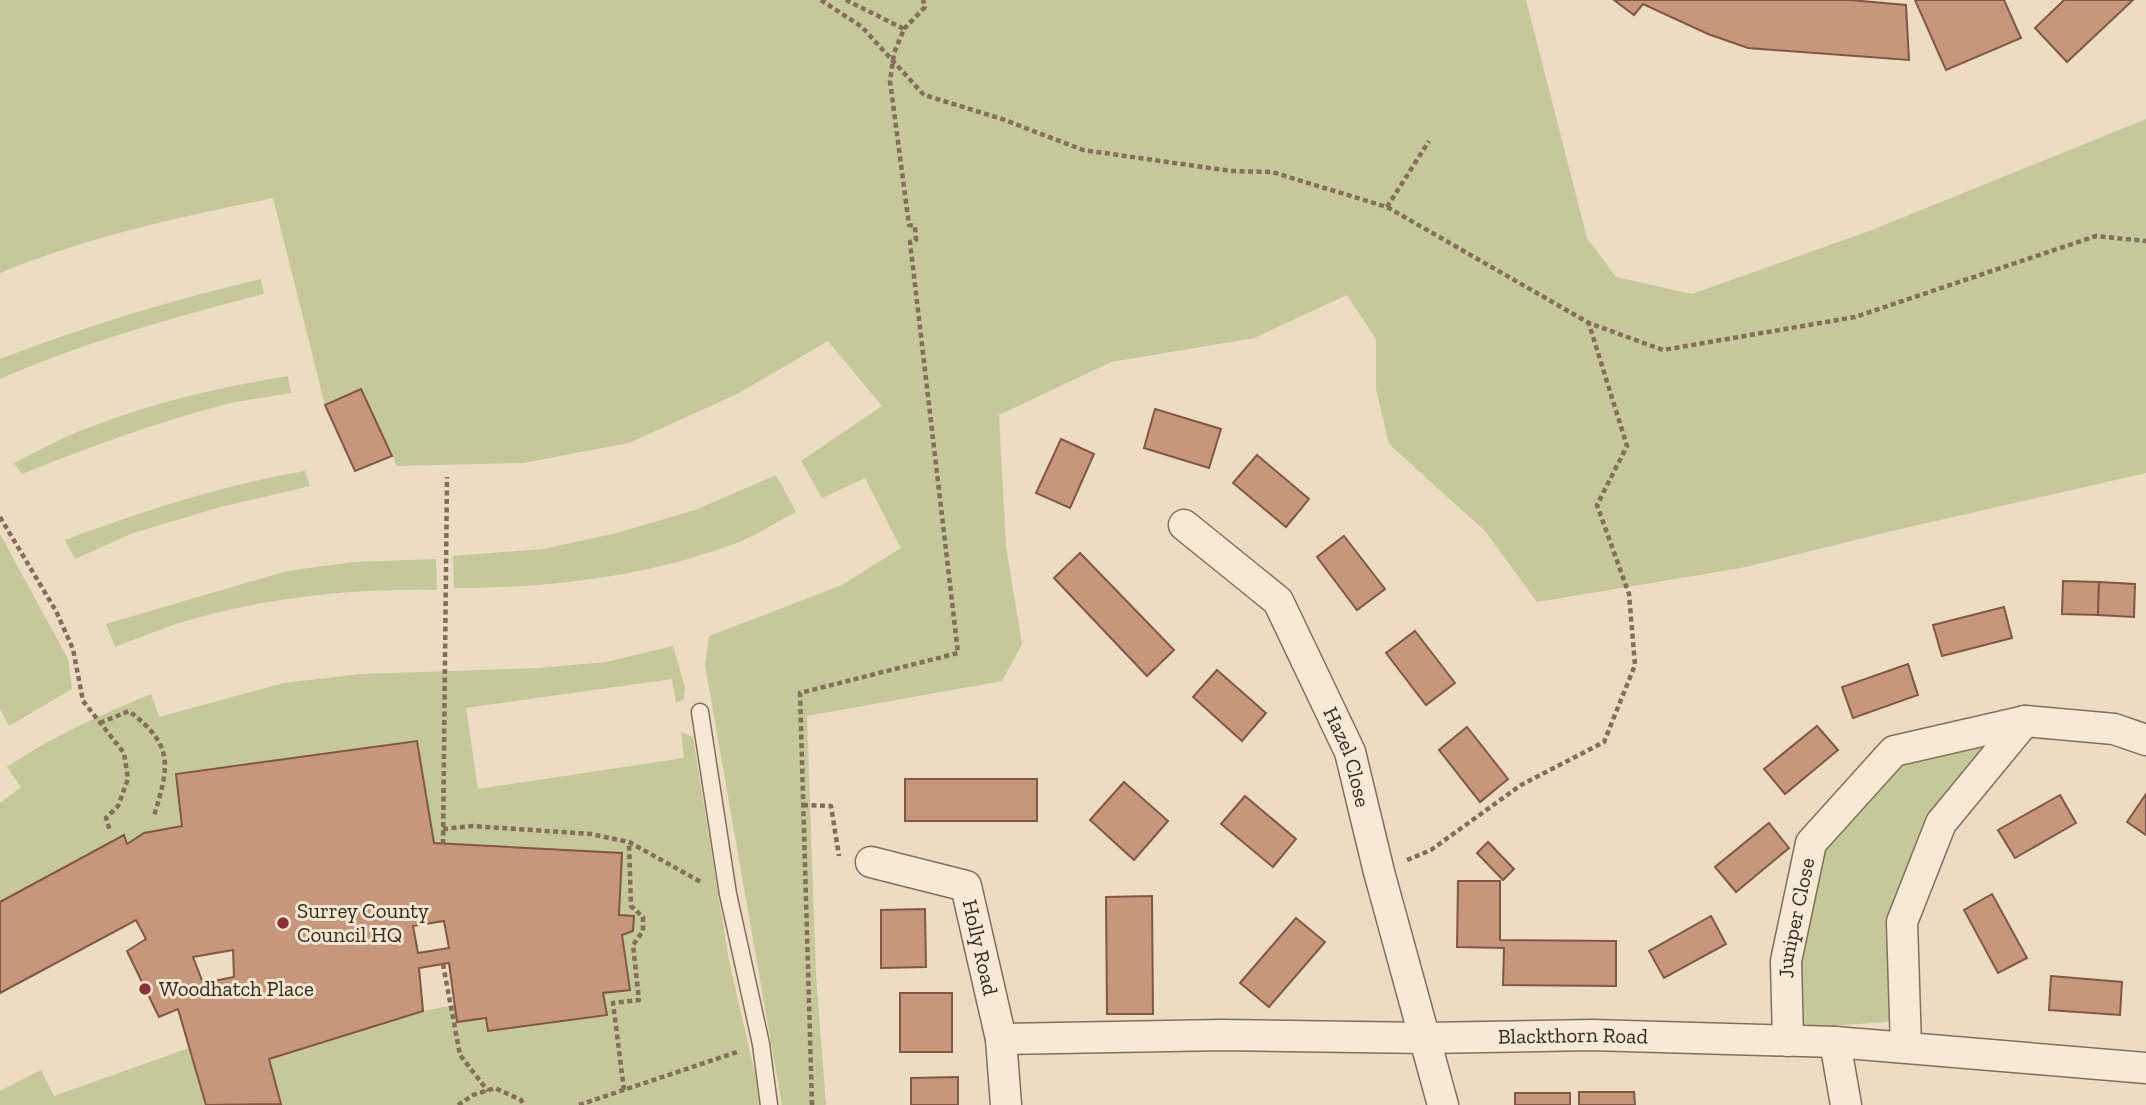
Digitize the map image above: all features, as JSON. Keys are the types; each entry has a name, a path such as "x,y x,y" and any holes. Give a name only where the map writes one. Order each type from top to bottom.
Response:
{"street":[{"name":"Hazel Close","path":"1184,525 1278,601 1350,752 1379,872 1443,1105"},
{"name":"Juniper Close","path":"1788,1041 1786,961 1811,843 1894,751 2025,721 2114,729 2146,740"},
{"path":"1906,1047 1902,922 1941,823 2025,721"},
{"name":"Holly Road","path":"871,862 966,886 1001,1039 1006,1105"},
{"name":"Blackthorn Road","path":"1001,1039 1223,1035 1426,1038 1592,1035 1835,1042 2146,1068"},
{"path":"1835,1042 1846,1105"}],"lane":[{"path":"700,712 728,894 761,1044 769,1105"}],"path":[{"path":"821,0 862,27 924,95 1002,119 1083,150 1231,171 1272,172 1387,207 1589,323 1663,350 1855,317 2096,236 2146,241"},
{"path":"846,0 904,29"},
{"path":"812,1105 800,693 958,653 910,242 916,240 915,226 909,225 890,81 893,61 904,29 925,7 923,0"},
{"path":"1387,207 1429,141"},
{"path":"1379,872 1431,850 1521,785 1604,742 1635,665 1629,594 1597,505 1627,446 1589,323"},
{"path":"443,844 447,477"},
{"path":"0,517 57,611 73,649 83,701 124,752 128,779 118,807 106,818 110,831"},
{"path":"100,723 130,711 149,726 165,755 163,784 154,816"},
{"path":"803,805 831,806 839,856 871,862"},
{"path":"443,829 472,827 591,834 629,842 691,878 728,894"},
{"path":"624,1090 613,1003 639,1000 633,945 643,931 643,917 631,906 629,842"},
{"path":"443,964 460,1055 488,1091"},
{"path":"579,1105 761,1044"},
{"path":"458,1105 473,1095 495,1088 521,1100 524,1105"}],"green space":[{"path":"0,0 1526,0 1587,238 1616,277 1692,294 1872,230 2146,119 2146,473 1741,568 1537,602 1485,531 1389,444 1376,389 1376,339 1347,295 1254,338 1111,362 999,415 1006,547 1022,644 1002,681 807,716 816,975 826,1105 782,1105 705,665 709,636 842,585 901,548 865,478 822,498 801,461 882,406 828,341 737,394 629,443 523,463 397,466 361,389 325,405 273,198 169,220 101,238 0,273"},
{"path":"261,279 264,294 130,331 64,353 0,379 0,359 129,314"},
{"path":"288,376 291,393 227,404 175,419 22,474 14,463 79,432 161,403"},
{"path":"305,471 310,486 217,508 133,533 75,559 65,540 184,500"},
{"path":"776,475 796,512 734,544 666,565 596,578 525,586 454,588 453,556 543,549 617,533 695,510"},
{"path":"0,534 68,659 72,689 9,726 0,709"},
{"path":"436,559 437,590 338,593 272,601 176,624 115,647 106,624 287,571 353,562"},
{"path":"673,646 685,688 684,699 676,703 672,679 466,708 478,789 684,758 681,732 693,737 729,961 760,1105 277,1105 281,1103 269,1059 423,1011 455,1005 457,1022 486,1018 489,1031 606,1015 603,993 630,989 622,935 633,931 634,916 619,915 622,853 434,843 416,741 176,774 182,826 144,833 127,844 123,836 0,902 0,803 21,787 7,767 77,727 151,694 159,717 284,683 361,674 539,668 606,662"},
{"path":"2008,732 1914,868 1901,1021 1799,1028 1792,965 1818,849 1899,762"},
{"path":"189,1048 206,1105 0,1105 0,1091 41,1070 54,1096"}],"building":[{"path":"1614,0 1850,0 1906,5 1909,60 1748,48 1708,34 1643,4 1634,15"},
{"path":"1915,0 2004,0 2021,38 1946,70"},
{"path":"2064,0 2133,0 2067,62 2035,28"},
{"path":"361,389 392,456 355,471 325,405"},
{"path":"1155,409 1221,429 1209,468 1144,448"},
{"path":"1061,439 1094,454 1070,508 1036,493"},
{"path":"1257,455 1309,499 1286,527 1233,483"},
{"path":"1344,536 1385,589 1357,610 1317,557"},
{"path":"1080,553 1174,650 1147,676 1054,578"},
{"path":"2063,581 2099,582 2098,615 2062,614"},
{"path":"2099,582 2135,584 2134,617 2098,615"},
{"path":"2004,607 2012,638 1942,656 1933,625"},
{"path":"1415,631 1455,683 1426,705 1386,653"},
{"path":"1908,664 1918,695 1853,718 1842,687"},
{"path":"1217,670 1266,713 1242,741 1193,697"},
{"path":"1817,726 1838,750 1785,794 1764,769"},
{"path":"1467,727 1508,779 1480,802 1439,750"},
{"name":"Surrey County Council HQ","path":"417,741 434,843 622,853 619,915 634,916 633,931 622,935 630,990 603,993 607,1015 488,1031 486,1018 457,1022 449,963 419,968 423,1011 269,1059 281,1104 206,1105 178,1009 159,1017 127,951 146,939 136,920 0,993 0,902 124,835 127,844 144,833 182,826 176,774","holes":["444,921 449,948 418,953 413,926","233,950 234,977 203,983 193,957"]},
{"path":"905,779 1037,779 1037,821 905,821"},
{"path":"1124,782 1168,821 1134,860 1090,820"},
{"path":"2146,794 2146,835 2127,822"},
{"path":"2060,795 2076,823 2015,858 1998,830"},
{"path":"1245,796 1296,839 1273,867 1221,824"},
{"path":"1769,823 1789,848 1736,892 1715,867"},
{"path":"1488,842 1514,869 1503,880 1477,853"},
{"path":"1458,881 1500,881 1500,940 1616,941 1616,986 1503,985 1504,948 1457,947"},
{"path":"1992,894 2027,958 1998,973 1964,910"},
{"path":"1152,896 1153,1014 1107,1014 1106,897"},
{"path":"925,909 926,967 881,968 881,910"},
{"path":"1711,916 1726,944 1664,978 1649,951"},
{"path":"1296,918 1325,942 1269,1007 1240,983"},
{"path":"2051,976 2122,982 2120,1015 2049,1010"},
{"path":"900,993 952,993 952,1052 900,1052"},
{"path":"958,1077 958,1105 911,1105 911,1078"},
{"path":"1579,1092 1634,1092 1635,1105 1579,1105"},
{"path":"1515,1093 1570,1093 1570,1105 1515,1105"}],"place":[{"name":"Surrey County Council HQ","path":"283,923"},
{"name":"Woodhatch Place","path":"145,989"}]}
